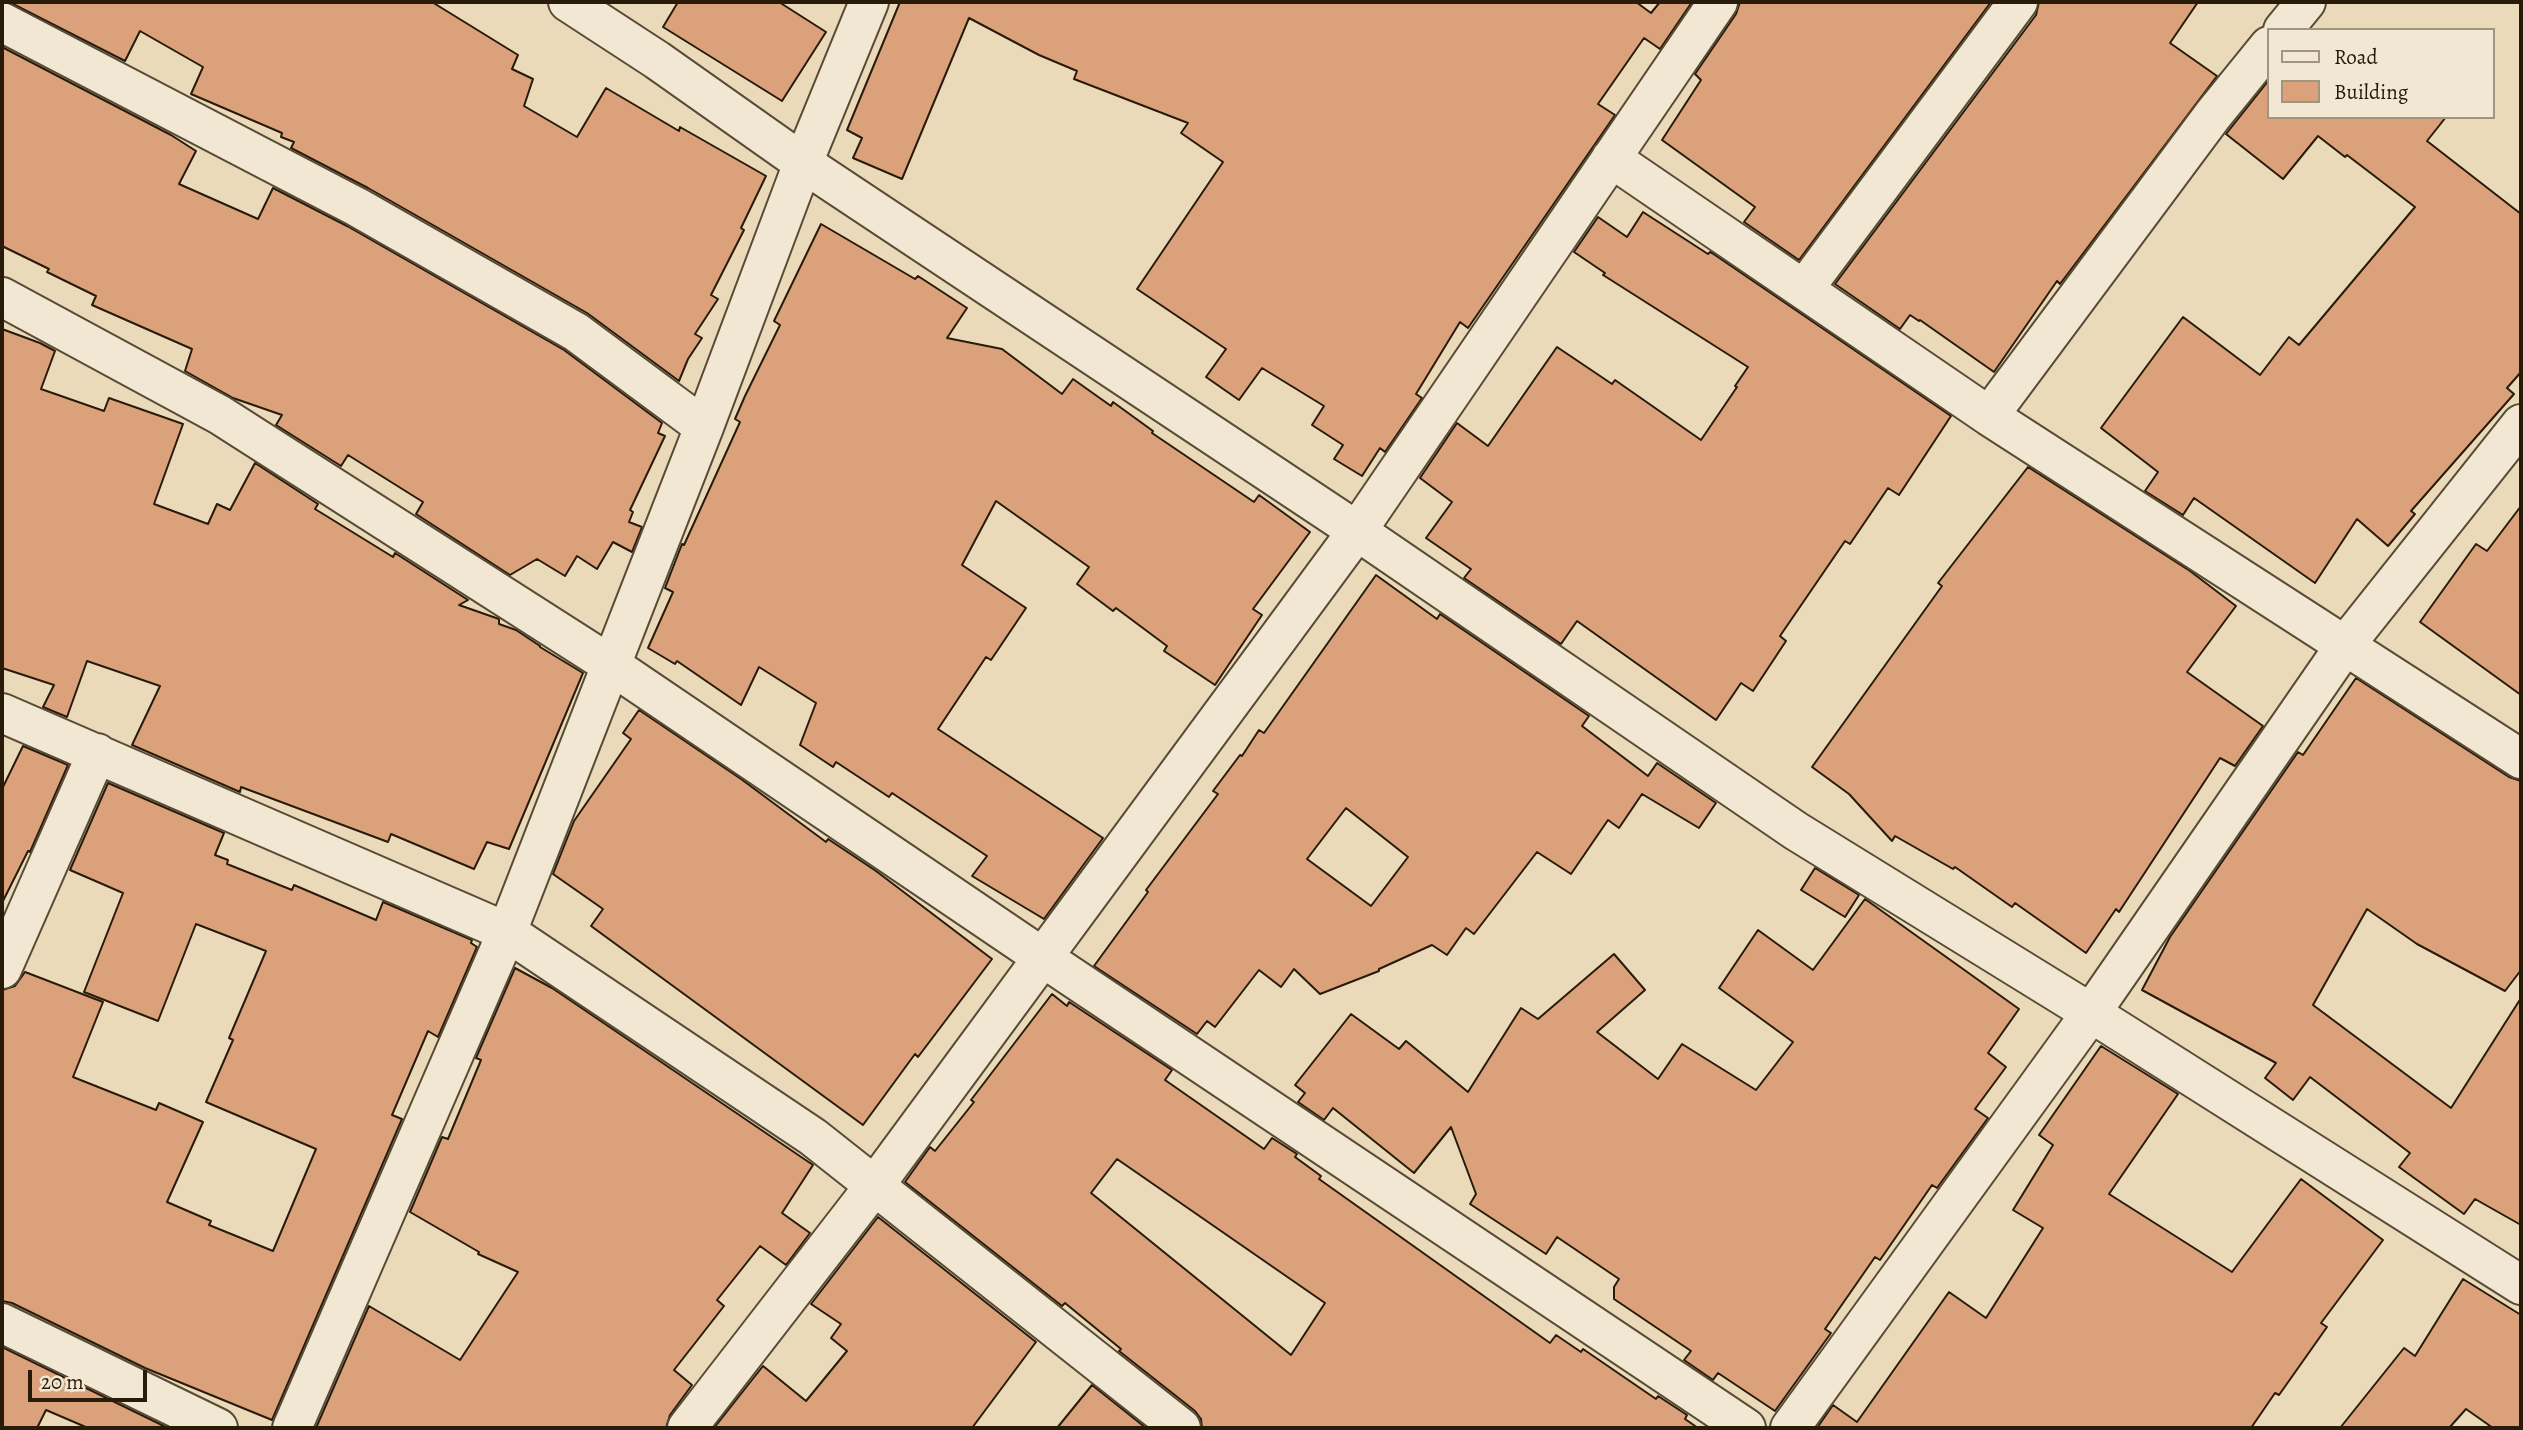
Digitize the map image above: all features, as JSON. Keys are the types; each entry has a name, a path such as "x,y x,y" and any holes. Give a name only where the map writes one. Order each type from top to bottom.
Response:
{"street":[{"path":"568,2 657,60 803,163 1357,531 1796,831 2091,1013 2521,1285"},
{"path":"292,1428 507,932 704,427 803,163 869,2"},
{"path":"687,1428 875,1185 1357,531 1718,2"},
{"path":"1804,289 2018,2"},
{"path":"2285,28 2306,2"},
{"path":"2,22 357,207 576,332 704,427"},
{"path":"1989,416 2213,115 2268,47"},
{"path":"1611,158 1989,416 2521,759"},
{"path":"2,297 219,415 611,665 1746,1428"},
{"path":"1790,1428 2091,1013 2346,644 2521,424"},
{"path":"2,713 507,932 813,1137 1181,1428"},
{"path":"2,969 97,752"},
{"path":"2,1323 218,1428"}],"building":[{"path":"9,2 432,2 518,55 512,69 533,79 524,106 577,137 606,88 679,131 680,127 766,176 741,228 744,230 711,295 718,299 695,334 702,338 688,359 679,381 587,313 368,188 291,148 294,142 281,137 282,133 191,94 203,67 140,31 125,61"},
{"path":"678,2 779,2 826,32 782,101 663,27"},
{"path":"900,2 1636,2 1651,13 1660,2 1692,2 1660,49 1644,38 1598,104 1615,115 1468,328 1460,322 1416,394 1422,398 1385,452 1380,448 1362,476 1334,459 1343,445 1312,425 1324,406 1262,368 1239,400 1206,377 1226,349 1137,289 1223,162 1181,133 1188,123 1074,79 1077,71 1039,55 969,18 902,179 853,158 862,138 847,130"},
{"path":"1740,2 1991,2 1799,260 1744,222 1755,207 1662,140 1701,80 1695,74 1736,14"},
{"path":"2039,2 2198,2 2170,43 2217,76 2060,284 2057,281 1994,372 1920,320 1910,315 1900,329 1835,284 2036,15"},
{"path":"2,47 171,135 196,151 179,184 258,219 273,188 347,226 564,350 662,423 658,433 665,436 630,510 633,512 629,522 642,527 632,552 613,542 597,569 577,556 565,576 537,559 510,575 416,514 423,502 348,455 341,466 276,425 282,415 233,398 185,371 192,349 92,305 96,296 2,246"},
{"path":"2268,81 2268,119 2444,119 2427,141 2521,214 2521,372 2507,388 2514,394 2411,511 2415,514 2388,546 2357,519 2315,583 2194,498 2183,515 2145,491 2158,472 2101,428 2183,317 2260,375 2289,337 2299,345 2415,207 2318,136 2283,179 2226,134"},
{"path":"1643,212 1708,254 1712,253 1951,416 1899,495 1888,488 1850,544 1845,541 1780,636 1786,641 1753,691 1741,683 1716,720 1577,621 1561,644 1464,578 1471,569 1426,538 1452,502 1420,478 1457,423 1488,446 1557,347 1612,384 1615,380 1701,440 1737,387 1735,386 1748,367 1603,275 1605,273 1574,252 1598,217 1627,237"},
{"path":"821,224 915,279 918,276 967,308 947,338 1002,349 1062,394 1073,379 1111,406 1113,402 1153,431 1152,433 1254,502 1259,495 1310,532 1253,609 1262,615 1215,685 1164,651 1167,646 1116,608 1113,611 1077,584 1089,567 996,501 962,565 1026,608 991,660 986,657 938,729 1103,838 1044,919 972,876 987,856 892,793 889,797 836,762 833,767 800,745 816,703 759,667 741,705 677,661 675,664 648,648 673,592 665,588 682,544 684,545 740,422 735,419 780,325 774,321"},
{"path":"2,329 55,351 41,389 104,411 109,398 183,424 154,504 208,524 217,504 230,510 255,463 318,504 315,509 393,557 395,553 468,600 459,605 499,619 499,624 516,630 583,673 509,849 487,842 474,869 391,834 388,842 241,787 240,792 132,745 160,686 87,661 67,717 43,707 54,685 2,668"},
{"path":"2028,467 2190,571 2236,606 2187,672 2263,726 2235,766 2220,758 2119,912 2116,909 2086,953 2015,903 2012,907 1955,867 1953,869 1895,836 1892,841 1849,794 1812,767 1942,586 1938,583"},
{"path":"2521,506 2521,695 2420,622 2476,544 2487,551"},
{"path":"1376,575 1437,619 1440,614 1589,716 1582,726 1648,776 1657,763 1716,803 1699,828 1642,794 1619,828 1608,820 1571,874 1537,852 1474,934 1466,928 1447,955 1432,945 1379,971 1320,994 1294,969 1281,987 1259,970 1215,1027 1207,1021 1197,1034 1094,966 1148,892 1146,890 1218,794 1213,791 1259,730 1264,733","holes":["1346,808 1408,857 1371,906 1307,859"]},
{"path":"2356,678 2509,777 2521,781 2521,970 2505,991 2417,944 2367,909 2313,1005 2451,1108 2521,998 2521,1225 2475,1199 2464,1214 2399,1167 2410,1153 2310,1077 2293,1100 2265,1078 2276,1063 2142,990 2170,937 2298,752 2303,755"},
{"path":"639,710 741,779 826,842 828,839 876,871 992,959 918,1057 915,1054 863,1125 591,926 603,909 553,874 574,821 631,739 623,733"},
{"path":"23,746 68,765 30,852 28,851 2,903 2,789"},
{"path":"108,783 224,833 215,855 228,860 227,864 292,890 294,885 376,920 383,902 472,940 471,943 477,947 438,1037 428,1031 392,1115 402,1119 272,1420 145,1368 12,1303 2,1301 2,990 15,986 25,972 103,1002 73,1077 156,1110 159,1103 203,1122 167,1202 211,1221 209,1225 273,1251 316,1149 206,1102 233,1040 229,1038 266,951 196,924 158,1021 84,992 123,893 70,870"},
{"path":"1815,868 1859,895 1845,917 1801,890"},
{"path":"1865,899 2019,1009 1988,1053 2006,1067 1975,1109 1988,1118 1937,1188 1932,1185 1880,1260 1875,1257 1825,1329 1831,1333 1775,1411 1718,1373 1713,1380 1684,1360 1691,1351 1614,1299 1614,1287 1619,1279 1557,1237 1546,1254 1470,1204 1476,1194 1451,1127 1414,1173 1333,1108 1324,1120 1298,1102 1305,1093 1295,1085 1351,1014 1399,1049 1406,1041 1468,1092 1521,1008 1538,1019 1614,954 1645,990 1597,1032 1658,1079 1682,1044 1756,1090 1793,1042 1719,988 1758,930 1813,970"},
{"path":"515,968 552,988 813,1165 782,1213 810,1233 786,1265 760,1246 717,1300 724,1306 674,1370 692,1385 670,1415 666,1428 316,1428 369,1306 460,1360 518,1272 478,1254 479,1252 410,1212 442,1137 448,1139 481,1060 476,1058"},
{"path":"1052,994 1067,1006 1069,1002 1172,1070 1165,1080 1264,1149 1272,1138 1297,1154 1295,1157 1321,1176 1319,1179 1550,1343 1556,1335 1581,1352 1583,1349 1656,1399 1658,1396 1687,1415 1685,1419 1698,1428 1202,1428 1201,1419 1195,1411 1119,1351 1121,1349 1065,1303 1062,1306 905,1182 930,1147 935,1151 974,1102 971,1100","holes":["1117,1159 1325,1303 1291,1355 1091,1193"]},
{"path":"2101,1046 2178,1094 2109,1194 2232,1272 2301,1179 2383,1240 2321,1323 2327,1327 2279,1395 2275,1393 2251,1428 1817,1428 1833,1405 1857,1422 1949,1292 1986,1318 2043,1228 2013,1210 2053,1145 2039,1135"},
{"path":"878,1217 1036,1342 972,1428 714,1428 763,1366 806,1401 847,1351 831,1338 841,1324 811,1304"},
{"path":"2463,1279 2521,1315 2521,1428 2493,1428 2466,1409 2449,1428 2340,1428 2404,1348 2415,1356"},
{"path":"2,1347 168,1428 88,1428 46,1410 37,1428 2,1428"},
{"path":"1092,1385 1146,1428 1057,1428"}]}
